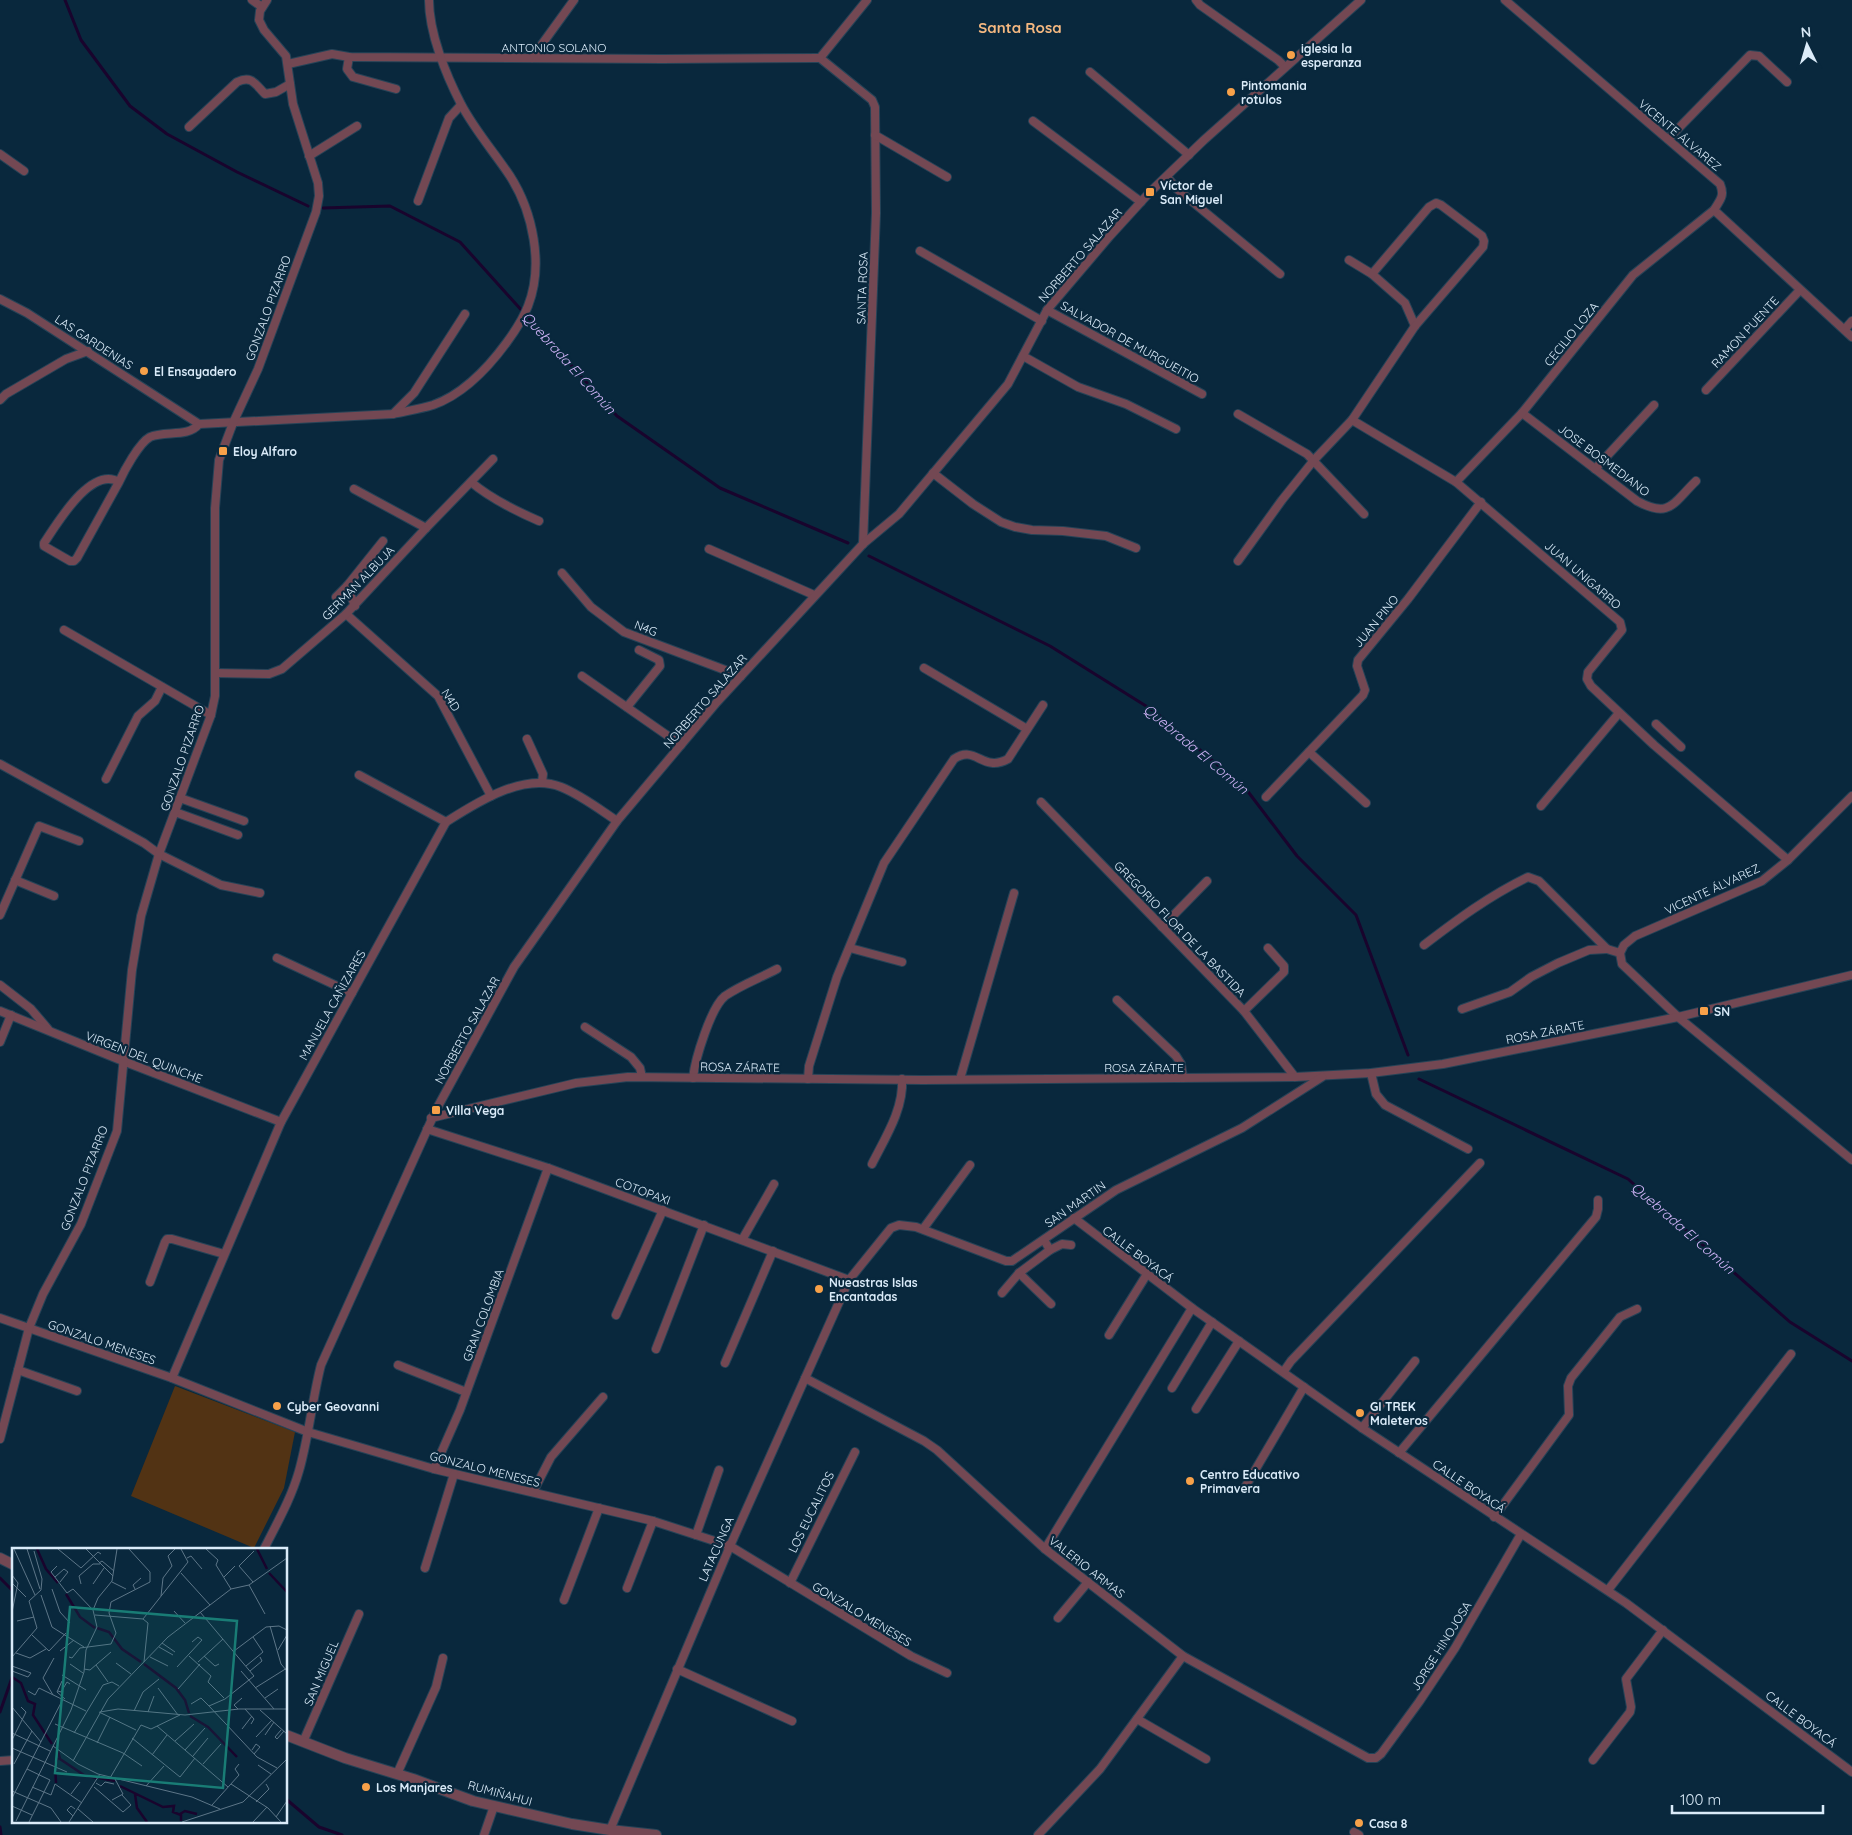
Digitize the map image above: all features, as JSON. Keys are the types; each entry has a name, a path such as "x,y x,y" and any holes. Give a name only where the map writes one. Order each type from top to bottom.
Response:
{"street":[{"path":"252,0 262,7 267,0"},
{"path":"119,482 113,479 105,479 89,486 72,503 44,543 44,546 70,560 74,561 77,558 119,482 143,444 151,437 187,431 196,428 199,424 393,414 416,410 453,395 484,370 498,355 520,322 528,306 533,286 534,243 530,223 522,198 511,178 461,105 441,57 433,31 429,0"},
{"path":"532,58 574,0"},
{"path":"820,58 867,0"},
{"path":"1196,0 1200,5 1278,60 1285,67"},
{"name":"NORBERTO SALAZAR","path":"265,1548 289,1501 299,1471 308,1432 313,1396 321,1365 431,1118 514,968 617,821 741,676 814,595 863,544 898,514 933,473 1008,384 1047,310 1141,202 1189,155 1361,0"},
{"name":"VICENTE ÁLVAREZ","path":"1505,0 1720,184 1723,197 1714,210"},
{"name":"GONZALO PIZARRO","path":"0,1439 29,1328 43,1294 81,1224 116,1131 132,970 142,916 159,854 211,715 215,696 216,483 219,460 233,423 258,369 316,212 319,196 318,183 293,104 288,64 282,50 260,24 259,16 262,7"},
{"name":"ANTONIO SOLANO","path":"288,64 332,54 349,56 532,58 820,58"},
{"path":"1668,140 1750,55 1759,56 1787,82"},
{"path":"349,56 347,69 353,77 396,89"},
{"name":"SANTA ROSA","path":"820,58 872,100 875,107 876,213 863,544"},
{"path":"1090,72 1189,155"},
{"path":"189,127 237,82 245,78 249,79 265,94 276,92 290,84"},
{"path":"418,201 449,118 461,105"},
{"path":"1033,121 1141,202"},
{"path":"309,156 357,126"},
{"path":"875,134 947,177"},
{"path":"0,154 24,171"},
{"path":"1166,177 1280,274"},
{"path":"1238,561 1282,500 1314,460 1352,420 1416,326 1483,247 1484,241 1482,236 1436,203 1429,207 1372,274"},
{"path":"1714,210 1852,337"},
{"name":"CECILIO LOZA","path":"1456,482 1522,412 1633,275 1714,210"},
{"path":"920,251 1042,320"},
{"path":"1349,260 1372,274 1405,302 1416,326"},
{"name":"RAMON PUENTE","path":"1706,390 1800,290"},
{"name":"LAS GARDENIAS","path":"0,299 26,312 199,424"},
{"name":"SALVADOR DE MURGUEITIO","path":"1047,310 1202,394"},
{"path":"393,414 414,393 465,314"},
{"path":"1845,329 1852,320"},
{"path":"0,400 6,394 66,359 88,352"},
{"path":"1023,356 1078,387 1126,404 1176,429"},
{"path":"1595,469 1654,404"},
{"name":"JOSE BOSMEDIANO","path":"1522,412 1637,501 1658,510 1668,508 1696,481"},
{"path":"1238,414 1307,454 1364,514"},
{"name":"JUAN UNIGARRO","path":"1352,420 1456,482 1620,622 1622,630 1588,672 1588,680 1591,686 1654,745 1788,860"},
{"name":"GERMAN ALBUJA","path":"215,672 269,674 282,669 355,606 426,528 493,460"},
{"path":"933,473 973,504 1001,522 1032,530 1063,531 1106,536 1136,548"},
{"path":"471,482 479,489 508,506 539,521"},
{"path":"354,489 426,528"},
{"name":"JUAN PINO","path":"1266,798 1363,695 1365,690 1357,666 1358,660 1408,599 1481,502"},
{"path":"336,597 383,541"},
{"path":"709,549 814,595"},
{"name":"N4G","path":"562,573 591,606 624,632 741,676"},
{"path":"347,586 355,606"},
{"name":"N4D","path":"346,614 438,696 490,796"},
{"path":"64,630 211,715"},
{"path":"627,707 660,666 659,660 639,650"},
{"path":"924,668 1027,730"},
{"path":"582,676 681,745"},
{"path":"106,779 138,716 156,701 162,687"},
{"path":"808,1079 809,1066 834,986 884,863 954,759 962,754 969,754 986,763 1000,763 1008,759 1043,706"},
{"path":"1541,806 1619,713"},
{"path":"1656,724 1681,747"},
{"path":"1654,745 1665,733"},
{"path":"527,738 543,774 542,782"},
{"path":"1309,752 1366,804"},
{"path":"0,764 159,854 221,885 260,893"},
{"path":"359,774 446,822 490,796 523,784 542,782 560,786 617,821"},
{"name":"VICENTE ÁLVAREZ","path":"1620,953 1624,945 1635,936 1762,881 1788,860 1852,796"},
{"path":"180,798 244,821"},
{"name":"GREGORIO FLOR DE LA BASTIDA","path":"1041,802 1244,1011 1295,1077"},
{"path":"175,812 238,835"},
{"name":"MANUELA CAÑIZARES","path":"172,1378 281,1122 446,822"},
{"path":"0,915 39,826 79,841"},
{"path":"1424,945 1492,896 1528,877 1539,881 1607,949"},
{"path":"15,880 54,896"},
{"path":"1162,927 1207,881"},
{"path":"960,1078 1014,892"},
{"path":"850,948 902,962"},
{"path":"1244,1011 1285,969 1268,948"},
{"path":"1462,1009 1510,992 1531,977 1589,950 1607,949 1620,953 1622,964 1678,1017 1852,1160"},
{"path":"277,958 352,993"},
{"path":"693,1078 694,1063 718,1004 725,996 777,969"},
{"name":"ROSA ZÁRATE","path":"431,1118 576,1083 628,1077 808,1079 1182,1078 1295,1077 1371,1073 1443,1064 1678,1017 1852,975"},
{"path":"0,985 31,1009 49,1031"},
{"path":"1117,1000 1176,1056 1181,1064 1182,1078"},
{"name":"VIRGEN DEL QUINCHE","path":"0,1011 281,1122"},
{"path":"0,1042 11,1015"},
{"path":"585,1027 631,1057 640,1068 642,1077"},
{"path":"1371,1073 1376,1094 1385,1105 1468,1149"},
{"name":"SAN MARTIN","path":"850,1280 891,1228 899,1225 923,1230 1006,1261 1018,1258 1116,1190 1242,1128 1324,1076"},
{"path":"872,1164 899,1107 903,1093 902,1079"},
{"name":"COTOPAXI","path":"427,1129 548,1168 850,1280"},
{"path":"1284,1371 1291,1361 1480,1163"},
{"path":"923,1230 970,1166"},
{"name":"GRAN COLOMBIA","path":"434,1468 466,1392 548,1168"},
{"path":"742,1240 774,1184"},
{"path":"1399,1453 1596,1217 1598,1200"},
{"path":"616,1314 663,1210"},
{"name":"CALLE BOYACÁ","path":"1074,1218 1192,1308 1284,1371 1362,1428 1494,1517 1608,1590 1852,1772"},
{"path":"656,1349 704,1226"},
{"path":"150,1282 167,1239 224,1254"},
{"path":"1044,1240 1050,1250"},
{"path":"1002,1293 1019,1273 1050,1250 1062,1244 1071,1245"},
{"path":"725,1363 773,1251"},
{"path":"1019,1273 1051,1304"},
{"path":"1109,1335 1147,1274"},
{"name":"LATACUNGA","path":"610,1830 676,1669 850,1280"},
{"path":"1045,1549 1192,1308"},
{"path":"1494,1517 1569,1415 1568,1386 1571,1378 1620,1317 1637,1309"},
{"name":"GONZALO MENESES","path":"0,1318 172,1378 308,1432 454,1474 653,1521 730,1546 911,1656 947,1673"},
{"path":"1172,1388 1212,1322"},
{"path":"1196,1409 1239,1341"},
{"path":"1608,1590 1791,1354"},
{"path":"1362,1428 1414,1361"},
{"path":"398,1365 466,1392"},
{"path":"18,1370 77,1391"},
{"name":"VALERIO ARMAS","path":"805,1378 924,1441 937,1450 1045,1549 1183,1656 1368,1758"},
{"path":"1244,1489 1304,1387"},
{"path":"533,1492 551,1457 603,1397"},
{"name":"LOS EUCALITOS","path":"790,1583 854,1452"},
{"path":"696,1535 719,1470"},
{"path":"425,1568 454,1474"},
{"path":"564,1600 599,1508"},
{"path":"627,1588 653,1521"},
{"name":"JORGE HINOJOSA","path":"1368,1758 1376,1758 1381,1754 1419,1702 1455,1648 1521,1534"},
{"path":"0,1558 12,1565"},
{"path":"1058,1618 1088,1582"},
{"name":"SAN MIGUEL","path":"303,1742 359,1614"},
{"path":"1593,1760 1630,1712 1631,1707 1626,1679 1663,1630"},
{"path":"1038,1835 1100,1769 1183,1656"},
{"path":"397,1774 436,1688 443,1658"},
{"path":"676,1669 792,1721"},
{"path":"1137,1718 1206,1759"},
{"name":"RUMIÑAHUI","path":"288,1736 345,1758 473,1801 610,1830 656,1835"},
{"path":"484,1835 494,1806"}],"shaded area":[{"path":"175,1386 295,1432 284,1488 254,1548 131,1496"}],"waterway":[{"name":"Quebrada El Común","path":"65,0 81,40 130,106 167,134 237,172 308,206"},
{"name":"Quebrada El Común","path":"323,208 390,206 460,242 617,416 720,488 848,543"},
{"name":"Quebrada El Común","path":"869,556 1050,646 1154,711 1246,789 1297,856 1356,915 1408,1055"},
{"name":"Quebrada El Común","path":"1419,1079 1628,1179 1790,1322 1852,1361"},
{"path":"0,1578 12,1590"},
{"path":"0,1712 12,1678"},
{"path":"288,1801 319,1827 342,1835"},
{"path":"0,1827 1,1835"}],"place":[{"name":"iglesia la esperanza","path":"1291,55"},
{"name":"Pintomania rotulos","path":"1231,92"},
{"name":"Víctor de San Miguel","path":"1150,192"},
{"name":"El Ensayadero","path":"144,371"},
{"name":"Eloy Alfaro","path":"223,451"},
{"name":"SN","path":"1704,1011"},
{"name":"Villa Vega","path":"436,1110"},
{"name":"Nueastras Islas Encantadas","path":"819,1289"},
{"name":"Cyber Geovanni","path":"277,1406"},
{"name":"GI TREK Maleteros","path":"1360,1413"},
{"name":"Centro Educativo Primavera","path":"1190,1481"},
{"name":"Los Manjares","path":"366,1787"},
{"name":"Casa 8","path":"1359,1823"}],"district":[{"name":"Santa Rosa","path":"1020,27"}]}
